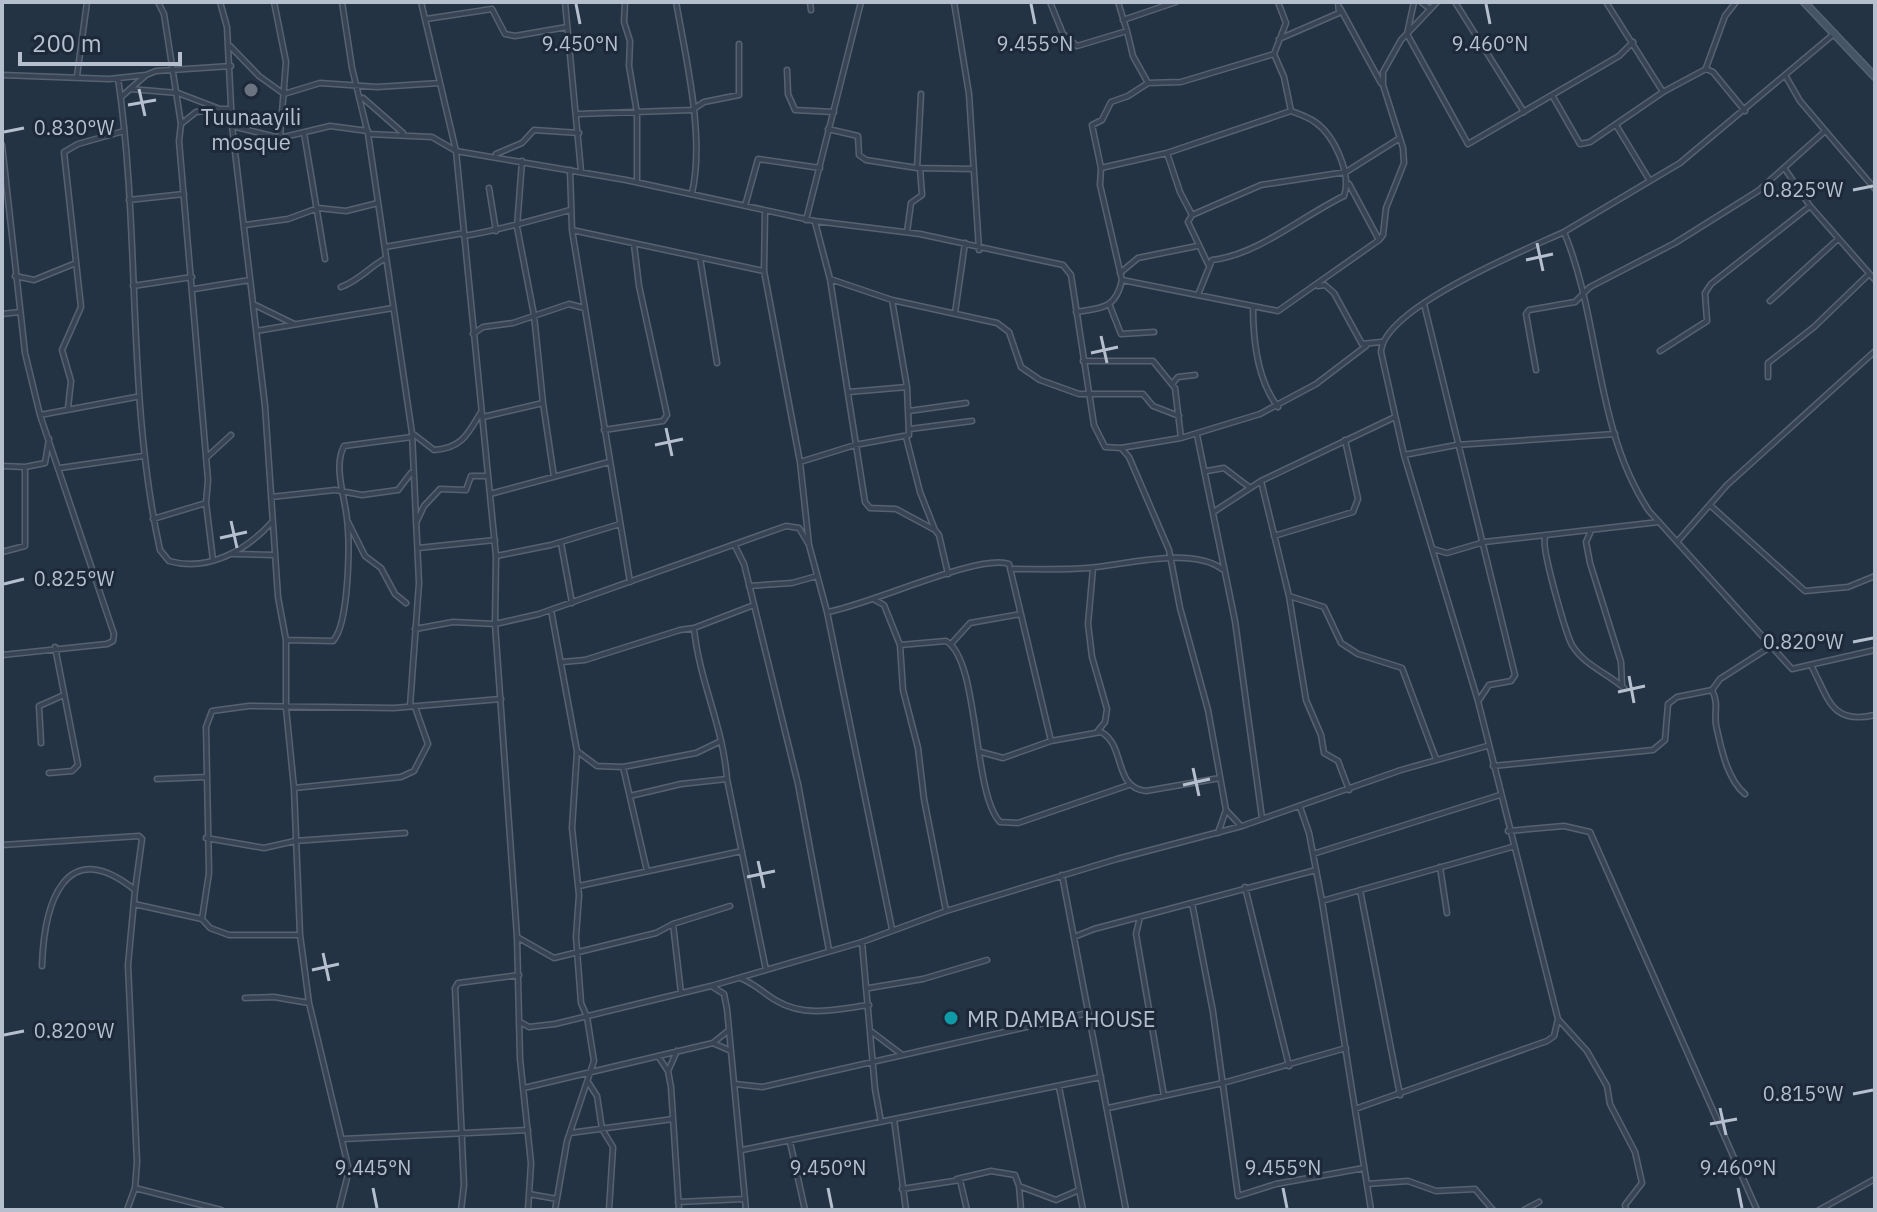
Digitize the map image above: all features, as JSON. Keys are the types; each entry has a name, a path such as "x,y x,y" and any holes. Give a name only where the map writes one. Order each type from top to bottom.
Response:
{"main road":[{"path":"1804,2 1875,77"}],"street":[{"path":"77,76 87,2"},
{"path":"158,2 164,14 171,69 178,93 207,457 206,503 213,560"},
{"path":"220,2 229,45 232,126 245,225 275,555 286,640 286,708 294,788 300,935 309,1003 349,1170 339,1210"},
{"path":"274,2 286,62 280,138"},
{"path":"294,788 401,777 414,771 428,744 412,706 419,583 412,435 368,132 342,2"},
{"path":"421,2 456,151 495,540 495,624 528,1130 528,1210"},
{"path":"565,2 580,133 581,171"},
{"path":"625,2 624,22 630,41 629,66 637,113 637,182"},
{"path":"676,2 692,110 696,166 692,193"},
{"path":"810,2 811,10"},
{"path":"806,220 861,2"},
{"path":"954,2 969,94 979,250"},
{"path":"1050,2 1063,34 1077,46 1127,31"},
{"path":"1118,2 1133,56 1148,83"},
{"path":"1123,20 1176,2"},
{"path":"1278,2 1286,23 1298,30"},
{"path":"1122,280 1253,307 1284,309 1345,261 1379,240 1386,208 1404,163 1400,138 1383,85 1338,2"},
{"path":"1414,2 1407,34 1468,144 1619,56 1633,42"},
{"path":"1421,2 1430,9"},
{"path":"1383,85 1385,65 1407,34 1437,2"},
{"path":"1455,2 1524,112"},
{"path":"1606,2 1663,92"},
{"path":"1552,95 1580,144 1706,69 1722,24 1736,2"},
{"path":"1279,39 1333,16 1340,8"},
{"path":"426,19 492,9 503,32 509,35 567,27"},
{"path":"1286,23 1274,54 1284,77 1291,111"},
{"path":"1626,1210 1625,1205 1642,1183 1635,1152 1587,1051 1558,1019 1512,847 1478,701 1404,455 1381,342 1385,335 1424,304 1483,269 1564,232 1650,181 1745,111 1835,33"},
{"path":"578,114 692,110 704,102 741,93 739,44"},
{"path":"229,45 259,76 284,94"},
{"path":"1076,312 1110,306 1118,297 1122,280 1100,185 1101,168 1092,125 1102,120 1111,102 1128,96 1148,83 1181,82 1274,54"},
{"path":"2,75 118,78 171,69 231,66"},
{"path":"1706,69 1745,111"},
{"path":"787,70 788,94 795,110 834,112"},
{"path":"121,97 146,75"},
{"path":"1785,75 1824,132 1875,189"},
{"path":"118,78 138,348 137,397 143,456 160,550 169,561 182,564 213,560 232,554 258,537 273,521"},
{"path":"284,94 320,83 358,86 440,83"},
{"path":"130,89 178,93 220,109"},
{"path":"907,232 911,203 922,195 919,168 921,94"},
{"path":"361,96 384,113 403,133 414,138 436,137 456,151 494,155 637,182 806,220 907,232 965,243 979,250 1006,251 1063,265 1071,275 1089,394 1099,440 1105,447 1121,448 1197,435 1278,407 1316,384 1366,346 1381,342"},
{"path":"181,124 196,112 232,109"},
{"path":"1101,168 1167,153 1291,111 1321,127 1346,172 1344,196 1308,213 1293,227 1246,251 1208,264"},
{"path":"1616,125 1650,181"},
{"path":"232,126 280,138 330,126 403,133"},
{"path":"828,129 858,136 862,159 919,168 974,169"},
{"path":"494,155 522,143 534,130 580,133"},
{"path":"68,408 71,381 62,350 80,314 64,152 78,144 124,131"},
{"path":"1536,370 1527,312 1575,302 1590,287 1698,229 1758,191 1824,132"},
{"path":"304,133 325,259"},
{"path":"1208,264 1188,222 1192,215 1261,185 1346,172 1400,138"},
{"path":"2,145 25,353 40,415 114,634 113,641 107,644 55,647 2,655"},
{"path":"1167,153 1180,192 1192,215"},
{"path":"745,206 758,159 820,168"},
{"path":"522,161 517,227 534,315 554,477"},
{"path":"1785,169 1810,206 1875,280"},
{"path":"570,170 572,230 630,582"},
{"path":"1347,182 1379,240"},
{"path":"489,188 496,231"},
{"path":"129,200 184,194"},
{"path":"245,225 288,219 318,208 346,211 378,203"},
{"path":"1660,351 1707,321 1705,293 1711,284 1810,206"},
{"path":"385,247 517,227 527,221 570,210"},
{"path":"765,211 764,271 809,514 809,545 827,612 892,929"},
{"path":"815,221 830,279 861,486 870,508 896,509 935,530"},
{"path":"572,230 764,271"},
{"path":"1564,232 1615,434 1635,488 1659,522 1792,669 1812,667 1825,659 1875,650"},
{"path":"1770,301 1838,239"},
{"path":"955,313 965,243"},
{"path":"604,430 663,421 667,415 639,286 634,244"},
{"path":"1120,273 1138,258 1197,246"},
{"path":"341,287 357,281 369,267 386,258"},
{"path":"700,258 717,363"},
{"path":"15,276 34,280 76,263"},
{"path":"1197,296 1208,264"},
{"path":"1768,377 1768,363 1814,327 1869,274"},
{"path":"133,286 192,277"},
{"path":"830,279 892,300 1004,326 1019,364 1028,373 1079,394 1143,394 1153,406 1179,416"},
{"path":"194,289 250,280"},
{"path":"1315,286 1330,288 1366,346"},
{"path":"892,300 907,387 910,429 906,437 920,492 939,535 948,574"},
{"path":"253,304 294,325"},
{"path":"472,334 483,327 569,304 584,308"},
{"path":"1424,304 1456,445 1484,542 1515,675 1511,681 1489,685 1478,701"},
{"path":"1110,306 1121,334 1154,332"},
{"path":"1253,307 1253,332 1260,365 1270,396 1278,407"},
{"path":"256,331 393,308"},
{"path":"2,314 20,312"},
{"path":"1677,542 1727,485 1875,351"},
{"path":"1083,361 1153,361 1172,384 1181,438"},
{"path":"1172,384 1178,377 1195,375"},
{"path":"849,392 907,387"},
{"path":"40,415 137,397"},
{"path":"482,418 543,403"},
{"path":"909,411 966,403"},
{"path":"286,640 328,641 336,638 346,611 347,520 339,462 344,446 412,435 434,450 456,446 465,441 482,410"},
{"path":"1215,511 1249,487 1395,417"},
{"path":"910,429 972,421"},
{"path":"1404,455 1456,445 1615,434"},
{"path":"207,457 231,435"},
{"path":"1197,435 1215,511 1244,679 1263,818"},
{"path":"2,466 25,467 45,463 49,437"},
{"path":"800,462 855,445 906,437"},
{"path":"1274,536 1353,512 1358,499 1345,440"},
{"path":"1121,448 1140,481 1171,557 1180,608 1208,710 1226,810 1231,819 1242,826"},
{"path":"60,468 143,456"},
{"path":"490,494 609,462"},
{"path":"2,552 25,546 25,467"},
{"path":"1207,471 1224,468 1249,487"},
{"path":"398,490 412,470"},
{"path":"415,525 424,506 440,489 466,490 471,476 488,476"},
{"path":"1261,481 1289,596 1306,700 1321,735 1324,753 1338,761 1349,790"},
{"path":"271,497 343,491 362,495 398,490 413,495"},
{"path":"153,519 206,503"},
{"path":"1711,506 1805,591 1848,587 1875,576"},
{"path":"347,520 365,556 381,568 395,594 406,603"},
{"path":"1432,548 1447,553 1484,542 1659,522"},
{"path":"496,556 561,543 620,524"},
{"path":"414,630 453,622 495,624 551,610 786,526 799,528 809,545"},
{"path":"1586,542 1592,531"},
{"path":"1538,538 1543,544 1574,649 1595,671 1624,688 1621,662 1586,542 1573,534"},
{"path":"1543,544 1545,537"},
{"path":"417,548 495,540"},
{"path":"561,543 572,603"},
{"path":"735,546 744,564 798,784 829,950"},
{"path":"232,554 275,555"},
{"path":"827,612 875,600 948,574 1000,562 1013,569 1093,568 1171,557 1212,562 1224,571"},
{"path":"981,752 1003,758 1051,741 1097,732 1105,722 1107,709 1092,657 1088,624 1093,568"},
{"path":"1013,569 1051,741"},
{"path":"749,586 792,583 817,576"},
{"path":"1289,596 1324,607 1341,643 1373,660 1402,668 1436,759"},
{"path":"875,600 884,605 900,645 903,690 918,748 946,911"},
{"path":"562,662 585,660 694,628 754,605"},
{"path":"551,610 577,751 572,828 573,862 579,886 576,930 581,1003 593,1043 591,1072 570,1133 555,1210"},
{"path":"900,645 951,644 970,623 1021,614"},
{"path":"694,628 698,664 703,685 712,697 766,970"},
{"path":"951,644 969,693 987,801 1000,822 1018,823 1129,785 1146,791 1220,778"},
{"path":"49,773 72,771 78,765 55,647"},
{"path":"1493,766 1653,750 1665,740 1668,704 1677,697 1712,690 1720,679 1770,647"},
{"path":"1812,667 1824,694 1845,718 1852,721 1875,715"},
{"path":"1712,690 1719,703 1715,722 1725,758 1737,787 1745,794"},
{"path":"41,743 39,706 64,695"},
{"path":"202,919 209,873 206,727 212,711 249,706 412,706 501,699"},
{"path":"1097,732 1110,740 1129,785"},
{"path":"577,751 597,766 623,767 696,753 721,741"},
{"path":"520,1022 529,1027 587,1017 711,986 862,942 892,929 1062,875 1242,826 1436,759 1487,746"},
{"path":"623,767 647,871"},
{"path":"157,779 207,777"},
{"path":"630,796 681,784 727,779"},
{"path":"1313,854 1500,795"},
{"path":"1300,807 1322,901 1371,1210"},
{"path":"1218,833 1226,810"},
{"path":"1508,831 1564,826 1590,832 1757,1210"},
{"path":"206,838 251,848 295,841 405,833"},
{"path":"2,845 139,836 142,839 128,965 137,1162 135,1188 127,1210"},
{"path":"1322,901 1512,847"},
{"path":"579,886 742,851"},
{"path":"1440,867 1447,913"},
{"path":"42,966 43,930 50,905 67,876 88,868 104,870 135,890"},
{"path":"1074,937 1245,887 1316,870"},
{"path":"1062,875 1126,1210"},
{"path":"1245,887 1289,1066"},
{"path":"1360,890 1400,1095"},
{"path":"1192,903 1223,1083 1238,1196 1276,1184 1364,1168"},
{"path":"134,904 202,919 210,928 229,935 300,935"},
{"path":"517,937 548,958 656,933 673,924 730,906"},
{"path":"1140,917 1136,934 1164,1096"},
{"path":"673,924 681,993"},
{"path":"862,942 869,988 872,1060 881,1122"},
{"path":"869,988 923,979 987,960"},
{"path":"461,1210 464,1185 455,988 458,983 519,975"},
{"path":"738,978 756,984 781,1004 808,1011 869,1005"},
{"path":"711,986 724,994 746,1210"},
{"path":"245,998 274,997 309,1003"},
{"path":"735,1084 762,1087 1088,1013"},
{"path":"1355,1109 1547,1041 1554,1036 1558,1019"},
{"path":"524,1088 713,1043 729,1030"},
{"path":"872,1032 901,1054"},
{"path":"713,1043 731,1051"},
{"path":"1108,1108 1223,1083 1346,1048"},
{"path":"668,1071 678,1050"},
{"path":"658,1055 668,1071 679,1210"},
{"path":"742,1150 1101,1077"},
{"path":"588,1082 597,1096 602,1129 611,1141 614,1155 609,1210"},
{"path":"1059,1087 1083,1210"},
{"path":"570,1133 673,1119"},
{"path":"894,1119 906,1210"},
{"path":"343,1139 528,1130"},
{"path":"790,1142 805,1210"},
{"path":"902,1189 991,1171 1015,1175 1021,1210"},
{"path":"957,1179 963,1183 967,1210"},
{"path":"1819,1210 1875,1179"},
{"path":"1367,1184 1408,1181 1436,1191 1475,1189 1493,1210"},
{"path":"1019,1186 1056,1200 1079,1190"},
{"path":"135,1188 221,1210"},
{"path":"529,1194 557,1199"},
{"path":"678,1202 744,1199"},
{"path":"1524,1210 1539,1202"}],"place":[{"name":"Tuunaayili mosque","path":"251,90"},
{"name":"MR DAMBA HOUSE","path":"951,1018"}]}
